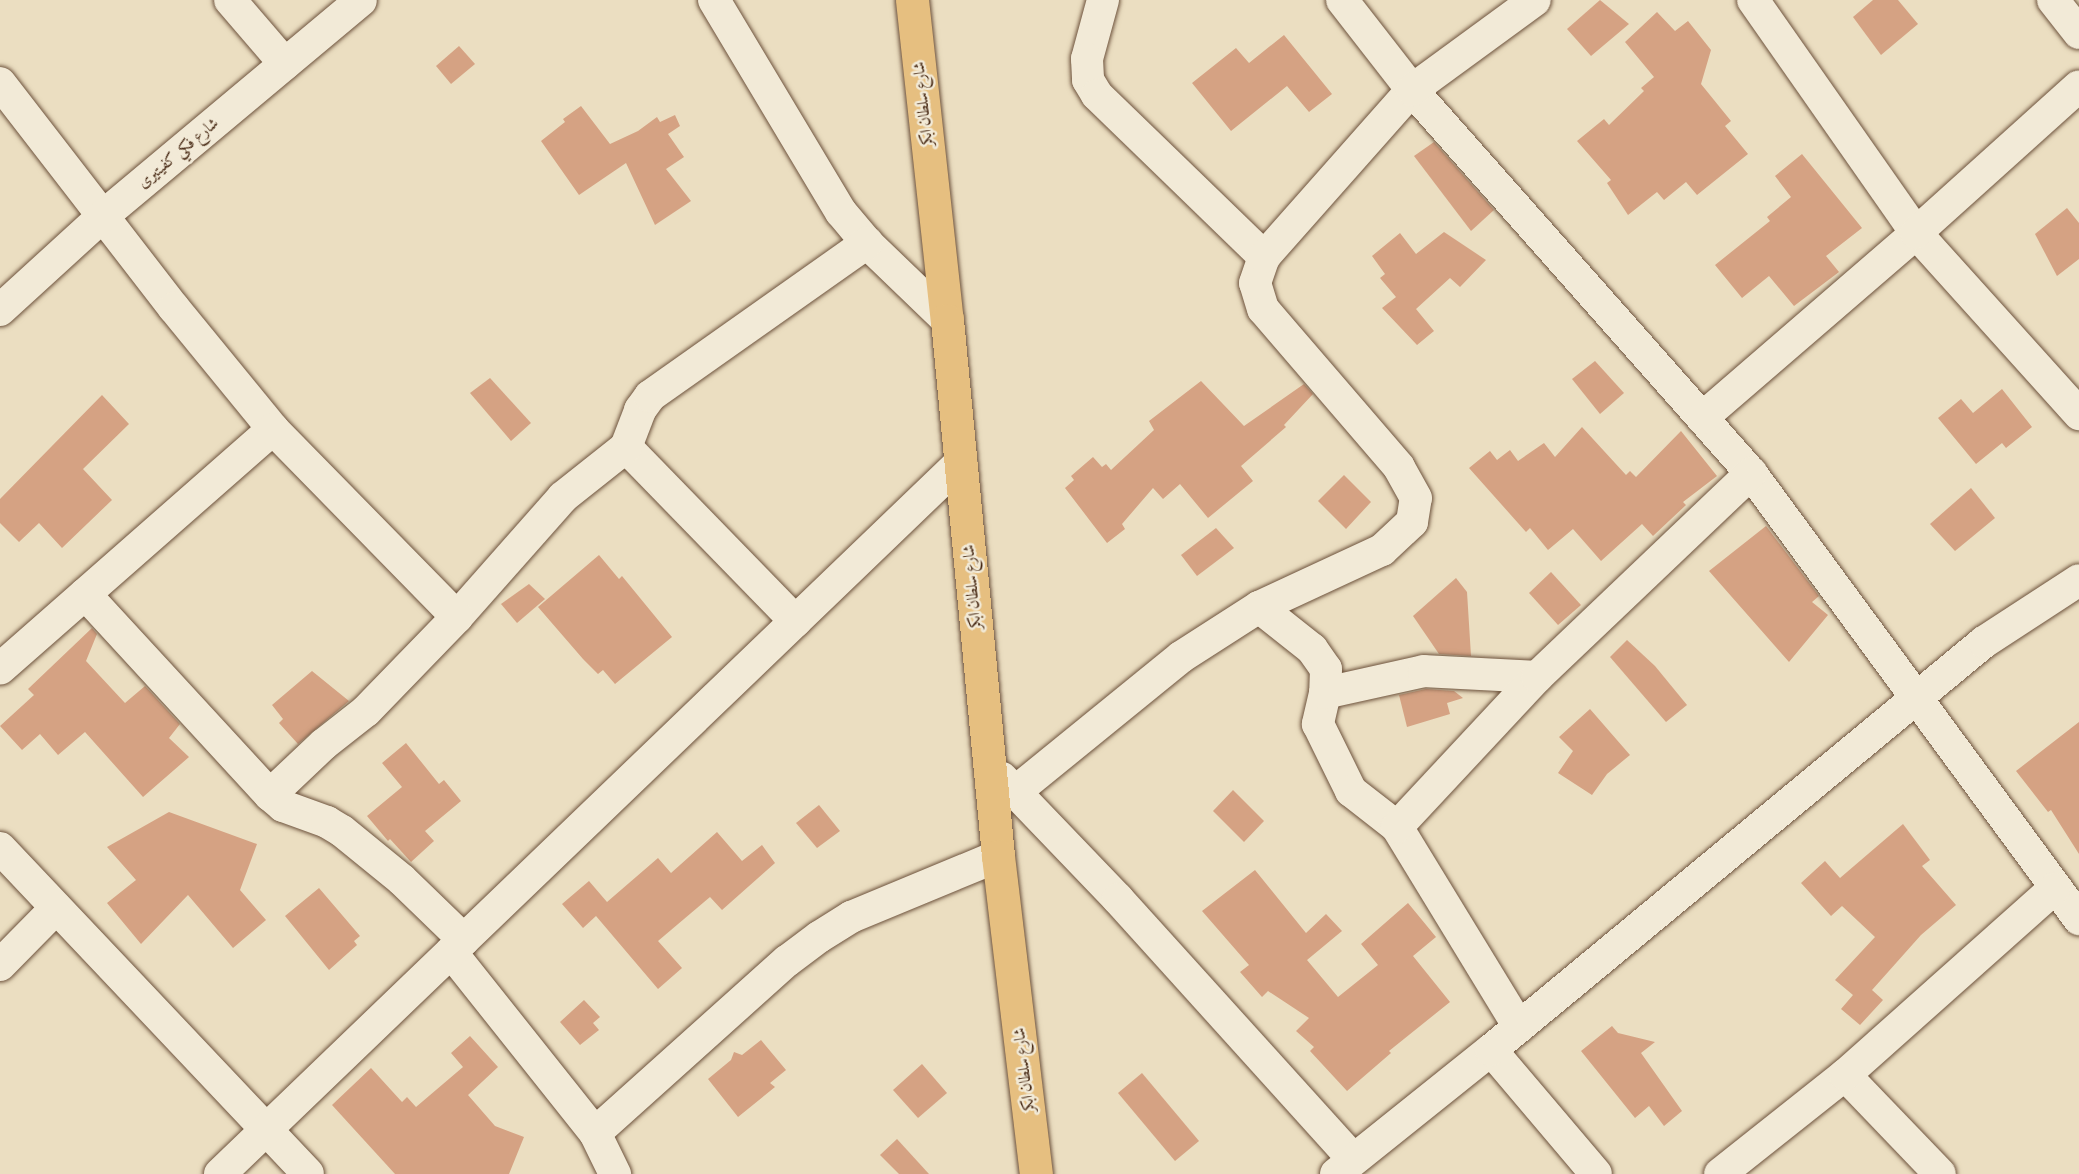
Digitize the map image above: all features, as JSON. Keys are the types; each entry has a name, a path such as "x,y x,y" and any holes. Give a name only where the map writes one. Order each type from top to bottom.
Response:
{"highway":[{"name":"شارع سلطان ابكر","path":"912,0 947,320 988,765 1036,1174"}],"street":[{"path":"230,0 285,64"},
{"name":"شارع فكي كفيتيرى","path":"0,310 103,216 361,0"},
{"path":"714,0 841,212 867,243 947,320"},
{"path":"1102,0 1087,59 1088,80 1097,95 1264,257"},
{"path":"1342,0 1412,90 1750,473 2054,889 2079,919"},
{"path":"1015,792 1181,657 1259,607 1382,550 1412,522 1416,498 1399,467 1263,309 1255,283 1264,257 1412,90 1535,0"},
{"path":"1753,0 1916,233 2079,414"},
{"path":"2053,0 2079,33"},
{"path":"0,83 174,308 273,429 457,617"},
{"path":"1702,418 1916,233 2079,86"},
{"path":"270,795 324,744 366,711 457,617 563,497 626,447 640,410 662,385 867,243"},
{"path":"0,669 273,429"},
{"path":"626,447 795,621"},
{"path":"220,1174 961,462"},
{"path":"1397,827 1537,677 1750,473"},
{"path":"988,765 1118,899 1344,1167 1491,1050 1984,642 2079,580"},
{"path":"85,594 270,795 283,806 327,822 342,831 402,880 458,946 595,1133 615,1174"},
{"path":"1259,607 1312,649 1326,669 1325,693 1318,724 1351,791 1397,827 1519,1027"},
{"path":"1325,693 1424,671 1537,677"},
{"path":"0,848 308,1174"},
{"path":"595,1133 787,961 819,937 851,916 998,856"},
{"path":"1720,1174 1845,1074 2054,889"},
{"path":"0,965 56,908"},
{"path":"1491,1050 1596,1174"},
{"path":"1845,1074 1940,1174"}],"building":[{"path":"1600,0 1629,24 1591,56 1567,29"},
{"path":"1873,0 1898,0 1918,24 1881,55 1853,17"},
{"path":"1657,12 1675,31 1688,21 1711,50 1701,84 1731,121 1725,126 1748,154 1697,195 1686,182 1664,200 1657,192 1628,215 1607,183 1611,180 1577,141 1604,119 1609,125 1644,91 1641,88 1654,77 1625,42"},
{"path":"1284,35 1332,94 1309,112 1287,86 1231,131 1192,83 1236,48 1249,63"},
{"path":"459,46 475,64 451,84 436,66"},
{"path":"581,106 610,144 638,131 657,117 660,122 675,115 680,126 668,134 684,157 666,169 691,201 655,225 626,163 579,195 541,141 565,122 563,119"},
{"path":"1434,142 1494,210 1471,231 1414,156"},
{"path":"1802,154 1862,228 1826,256 1839,272 1794,306 1769,276 1742,298 1715,265 1770,221 1767,217 1791,197 1775,176"},
{"path":"2067,208 2079,223 2079,259 2057,276 2035,234"},
{"path":"1444,232 1486,260 1460,287 1450,278 1416,309 1434,331 1417,345 1382,308 1396,297 1380,278 1385,274 1372,256 1400,233 1416,254"},
{"path":"1595,361 1624,393 1600,414 1572,379"},
{"path":"490,378 531,423 511,441 470,393"},
{"path":"1201,381 1244,426 1304,384 1313,394 1284,425 1286,427 1241,466 1253,481 1208,518 1180,484 1163,499 1153,488 1122,524 1125,529 1107,543 1065,488 1074,480 1071,476 1093,457 1102,467 1106,464 1111,470 1154,430 1149,421"},
{"path":"2002,389 2032,427 2006,448 2002,443 1976,464 1938,418 1961,399 1973,413"},
{"path":"102,395 129,424 83,469 112,500 62,548 39,523 19,542 0,523 0,499"},
{"path":"1582,427 1626,475 1630,471 1636,477 1681,431 1717,476 1683,502 1686,505 1653,536 1642,524 1601,561 1573,529 1548,550 1530,528 1526,532 1469,468 1490,451 1497,460 1510,450 1518,461 1544,443 1555,457"},
{"path":"1344,475 1371,502 1346,529 1318,501"},
{"path":"1971,488 1995,518 1955,551 1930,524"},
{"path":"1766,526 1819,596 1812,602 1828,615 1789,662 1709,571"},
{"path":"1216,528 1234,548 1197,576 1181,555"},
{"path":"599,555 619,579 622,576 672,637 615,684 603,670 598,674 583,659 538,607"},
{"path":"1551,572 1581,605 1558,625 1529,593"},
{"path":"1456,578 1467,592 1471,656 1439,654 1413,616"},
{"path":"529,584 545,599 517,623 501,604"},
{"path":"92,628 97,634 86,661 125,703 145,686 180,724 169,738 189,757 143,797 85,732 58,755 40,734 22,750 0,726 34,695 28,689"},
{"path":"1627,640 1655,666 1687,705 1666,722 1610,657"},
{"path":"312,671 349,701 298,744 279,723 283,719 272,705"},
{"path":"1426,689 1454,691 1463,698 1447,703 1450,714 1407,727 1399,695"},
{"path":"1590,709 1630,755 1607,774 1592,795 1558,773 1573,751 1559,737"},
{"path":"2079,722 2079,854 2051,810 2048,812 2016,771"},
{"path":"406,743 439,784 444,780 461,801 425,831 434,841 411,862 390,839 388,841 367,816 402,787 382,763"},
{"path":"1233,790 1264,821 1244,842 1213,811"},
{"path":"819,805 840,831 817,848 796,823"},
{"path":"169,812 257,844 240,890 266,920 233,948 188,895 141,944 107,903 136,880 107,847"},
{"path":"1903,824 1930,860 1922,866 1956,905 1921,935 1872,990 1883,1000 1860,1025 1841,1009 1853,995 1835,980 1875,937 1842,906 1831,916 1801,883 1825,861 1840,878"},
{"path":"717,832 742,861 762,845 775,863 722,910 710,897 658,941 682,968 658,989 596,916 583,928 562,904 589,881 607,902 658,858 671,873"},
{"path":"1255,870 1306,933 1326,914 1342,931 1307,960 1338,997 1378,965 1361,944 1408,903 1436,937 1413,956 1450,1002 1389,1051 1391,1053 1347,1091 1310,1051 1314,1047 1296,1031 1309,1018 1268,991 1262,997 1240,972 1249,965 1202,911"},
{"path":"319,888 360,936 354,941 357,945 329,970 285,916"},
{"path":"584,1000 600,1017 593,1023 599,1030 580,1045 560,1022"},
{"path":"1612,1026 1618,1033 1655,1042 1641,1053 1682,1111 1664,1126 1649,1106 1635,1118 1581,1051"},
{"path":"470,1036 498,1067 468,1095 495,1126 524,1137 509,1174 395,1174 332,1105 371,1068 402,1102 407,1097 416,1107 463,1067 451,1053"},
{"path":"761,1040 786,1070 770,1083 775,1087 738,1117 708,1079 731,1060 734,1052 742,1055"},
{"path":"922,1064 947,1093 918,1118 893,1090"},
{"path":"1142,1073 1199,1141 1175,1161 1118,1093"},
{"path":"897,1139 929,1174 899,1174 880,1155"}]}
